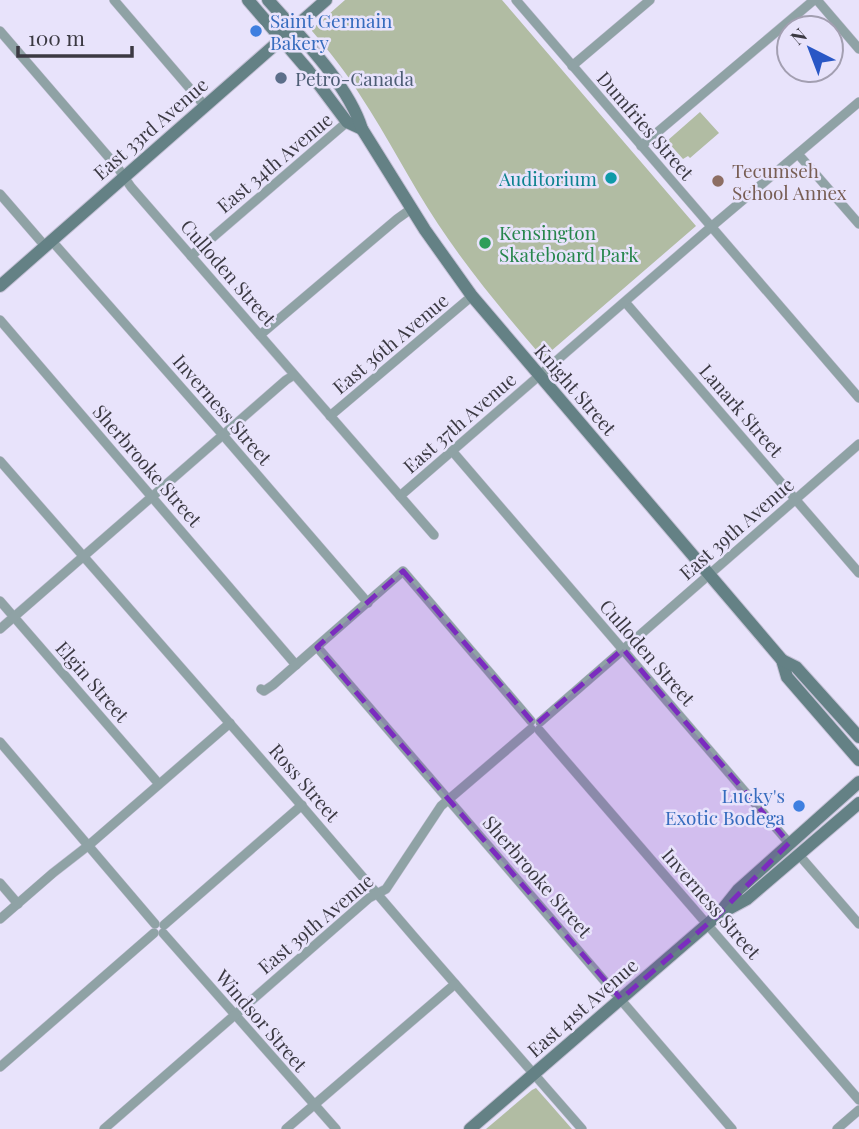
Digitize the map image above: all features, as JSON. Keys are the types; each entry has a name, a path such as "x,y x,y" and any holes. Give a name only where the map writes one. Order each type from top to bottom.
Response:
{"main road":[{"path":"248,0 308,70 347,122 362,129"},
{"name":"Knight Street","path":"268,0 337,82 411,209 472,296 782,660 796,667 859,737"},
{"name":"East 33rd Avenue","path":"0,286 326,0"},
{"name":"Knight Street","path":"782,660 787,677 859,760"},
{"name":"East 41st Avenue","path":"718,915 738,890 859,782"},
{"name":"East 41st Avenue","path":"470,1129 707,924 747,899 859,803"}],"street":[{"path":"114,0 204,105"},
{"name":"Dumfries Street","path":"516,0 859,398"},
{"path":"572,66 650,0"},
{"path":"641,146 816,0 859,49"},
{"name":"Culloden Street","path":"0,31 434,535"},
{"name":"East 37th Avenue","path":"400,496 859,102"},
{"name":"East 34th Avenue","path":"191,256 347,122"},
{"path":"799,153 859,224"},
{"name":"Inverness Street","path":"0,194 223,435 368,603 403,571 859,1101"},
{"path":"260,335 411,209"},
{"name":"East 36th Avenue","path":"330,416 472,296"},
{"name":"Lanark Street","path":"625,302 859,573"},
{"name":"Sherbrooke Street","path":"0,320 296,664"},
{"path":"0,629 294,375"},
{"name":"East 39th Avenue","path":"104,1129 369,898 386,889 441,806 859,444"},
{"name":"Culloden Street","path":"453,452 789,843"},
{"name":"Ross Street","path":"0,460 582,1129"},
{"name":"Elgin Street","path":"0,601 159,784"},
{"path":"261,690 273,685 368,603"},
{"name":"Sherbrooke Street","path":"317,647 732,1129"},
{"path":"0,919 230,723"},
{"name":"Windsor Street","path":"0,742 159,929 336,1129"},
{"path":"0,1067 302,805"},
{"path":"800,855 859,924"},
{"path":"0,883 18,904"},
{"path":"286,1129 455,984"},
{"path":"837,1129 859,1110 859,1101"}],"highlighted area":[{"path":"403,571 535,725 623,649 789,843 718,915 621,999 317,647"}],"green space":[{"path":"345,0 502,0 696,226 543,358 450,241 355,86 312,31"},
{"path":"700,112 719,133 690,158 688,156 683,159 667,141"},
{"path":"536,1088 572,1129 486,1129 532,1090"}],"place":[{"name":"Saint Germain Bakery","path":"256,31"},
{"name":"Petro-Canada","path":"281,78"},
{"name":"Auditorium","path":"611,178"},
{"name":"Tecumseh School Annex","path":"718,181"},
{"name":"Kensington Skateboard Park","path":"485,243"},
{"name":"Lucky's Exotic Bodega","path":"799,806"}]}
